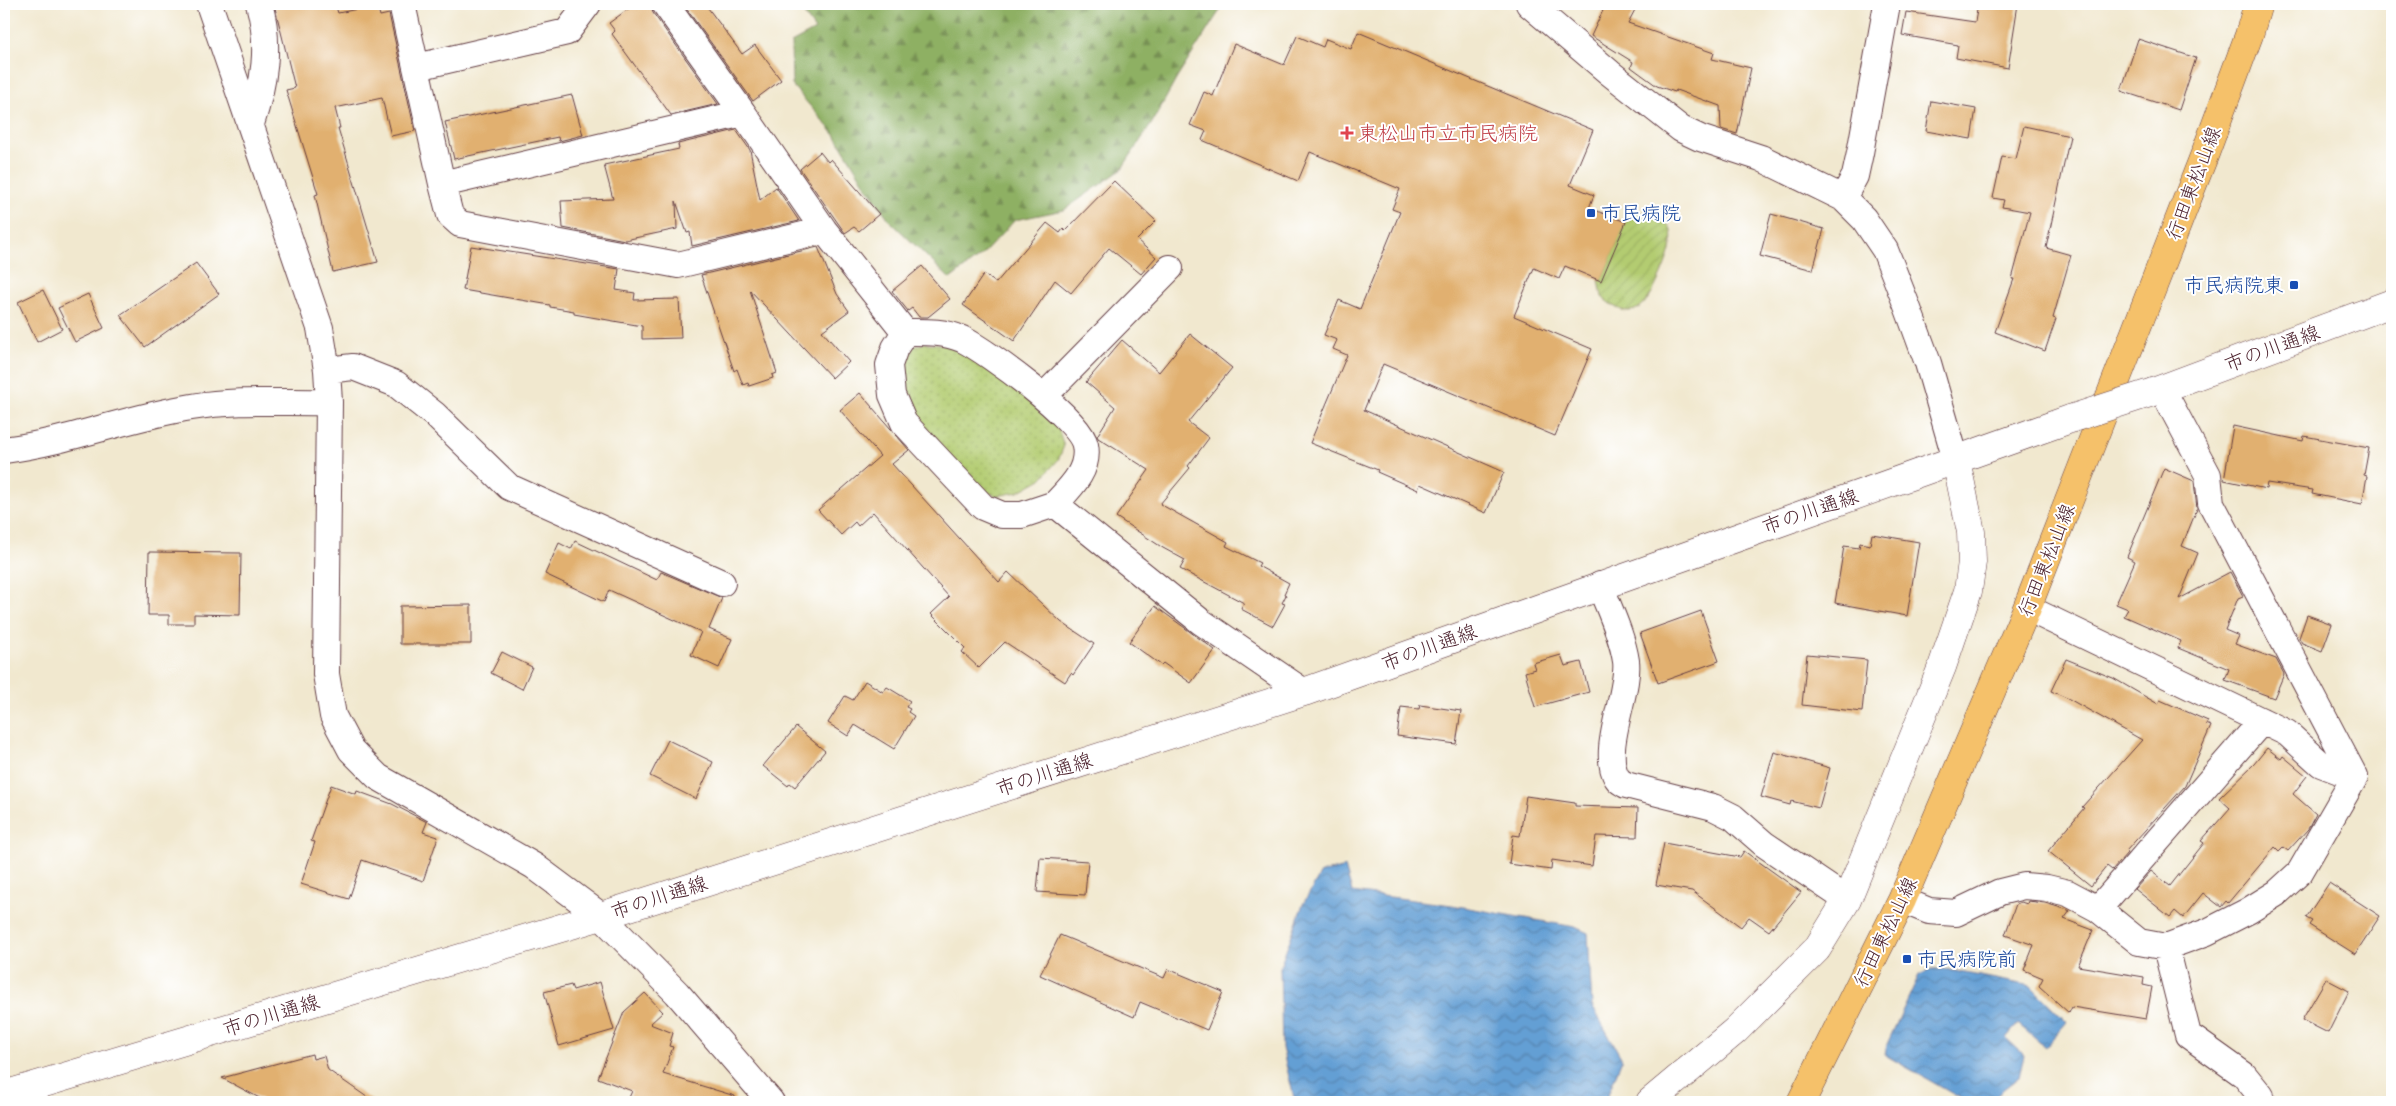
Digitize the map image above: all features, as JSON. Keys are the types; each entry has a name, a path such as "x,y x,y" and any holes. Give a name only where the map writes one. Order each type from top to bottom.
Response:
{"main road":[{"name":"行田東松山線","path":"1803,1101 1902,900 2027,608 2206,150 2249,35 2258,4"}],"street":[{"path":"209,4 320,328 327,370 329,402 326,674 333,716 351,750 378,777 534,866 601,916 676,993 771,1102"},
{"path":"251,124 261,93 266,54 265,26 259,4"},
{"path":"402,4 450,215 460,224 678,265 824,230"},
{"path":"417,67 567,32 588,4"},
{"path":"666,4 824,230 905,332"},
{"path":"1528,4 1610,73 1681,129 1700,138 1761,158 1843,198 1864,219 1885,250 1928,363 1956,460 1971,532 1972,562 1968,591 1942,668 1847,900 1817,949 1735,1031 1650,1102"},
{"path":"1843,198 1855,176 1887,4"},
{"path":"442,184 744,113"},
{"path":"1044,396 1170,268"},
{"name":"市の川通線","path":"4,1095 601,916 1304,692 1600,585 2157,390 2392,304"},
{"path":"905,332 939,332 961,338 978,348 1044,396 1074,428 1086,444 1085,461 1079,477 1055,504 1022,515 1002,516 983,507 904,423 892,395 889,365 895,348 905,332"},
{"path":"327,370 353,367 396,384 435,415 509,487 722,583"},
{"path":"2157,390 2208,475 2211,503 2355,778"},
{"path":"4,450 32,446 143,416 194,406 329,402"},
{"path":"1055,504 1200,621 1304,692"},
{"path":"1600,585 1622,645 1626,662 1613,744 1613,763 1617,779 1626,785 1713,806 1733,817 1764,844 1847,900"},
{"path":"2027,608 2286,733 2321,764 2355,778"},
{"path":"2098,909 2262,721"},
{"path":"1902,900 1929,911 1956,913 2000,892 2024,886 2068,893 2098,909 2139,942 2166,947 2207,932 2248,911 2277,893 2300,872 2355,778"},
{"path":"2166,947 2188,1035 2244,1075 2261,1096"}],"green space":[{"path":"797,4 1224,4 1177,78 1152,123 1121,170 1064,210 1015,220 982,255 950,279 890,221 835,135 792,85 791,43 815,30"},
{"path":"1641,212 1663,219 1669,226 1671,233 1670,251 1652,293 1646,301 1632,311 1623,310 1602,297 1599,280 1601,281 1625,223 1624,221"},
{"path":"925,343 951,345 1001,376 1057,425 1064,446 1058,460 1041,479 1018,492 997,496 980,490 909,417 902,377 906,359 913,347"}],"water":[{"path":"1345,867 1352,892 1452,905 1575,927 1588,933 1592,1006 1622,1059 1605,1102 1295,1102 1282,1048 1280,967 1303,904 1321,873"},
{"path":"1945,969 2031,986 2067,1022 2045,1047 2018,1024 2006,1038 2024,1055 2019,1077 1987,1102 1967,1102 1885,1055 1887,1044 1919,975 1931,970"}],"building":[{"path":"274,4 335,4 338,13 377,5 380,16 389,14 415,131 391,136 382,98 335,108 340,128 338,128 378,262 333,272 315,195 318,194 286,90 295,88"},
{"path":"635,4 650,4 653,13 718,104 671,115 612,34 615,31 609,23"},
{"path":"683,4 705,4 742,54 755,45 781,80 753,101"},
{"path":"1606,4 1638,4 1628,23 1714,53 1712,59 1751,68 1737,134 1721,129 1720,106 1676,90 1675,92 1657,86 1631,67 1633,62 1591,36"},
{"path":"1978,4 2018,4 2008,68 1956,58 1958,45 1902,35 1906,12 1975,22"},
{"path":"1358,32 1593,130 1570,185 1594,195 1589,208 1626,222 1601,281 1565,266 1559,279 1534,268 1514,316 1592,349 1555,436 1383,364 1364,410 1504,472 1486,513 1420,484 1418,490 1377,472 1378,470 1310,443 1347,355 1333,349 1337,340 1324,335 1339,300 1360,309 1400,212 1392,209 1400,189 1310,152 1298,181 1202,140 1206,131 1190,125 1204,92 1213,96 1234,44 1284,65 1297,36 1323,47 1326,39 1351,49"},
{"path":"2138,39 2196,58 2179,110 2121,91"},
{"path":"572,95 583,135 559,141 558,137 454,159 445,122"},
{"path":"1931,101 1976,109 1971,139 1926,131"},
{"path":"2024,126 2070,136 2046,248 2071,255 2053,318 2056,319 2045,351 1995,332 2014,279 2012,279 2030,212 2002,207 2004,200 1993,198 2002,157 2016,159"},
{"path":"736,130 750,150 760,200 776,187 799,221 692,246 690,232 687,233 676,201 677,229 625,240 563,228 561,201 613,199 604,165 679,149 678,144"},
{"path":"820,152 828,162 831,159 879,214 859,231 854,227 845,233 800,169"},
{"path":"1114,181 1156,221 1137,240 1156,257 1141,274 1109,248 1071,293 1055,280 1014,341 963,305 984,274 996,283 1047,223 1060,233 1063,229 1065,231"},
{"path":"1771,214 1824,229 1813,270 1760,256"},
{"path":"471,246 619,269 616,290 635,293 634,300 679,299 681,338 642,339 642,326 574,314 574,311 550,307 550,305 463,290"},
{"path":"818,247 837,294 849,311 822,331 849,362 832,378 750,290 777,373 772,375 773,378 749,386 748,383 743,385 737,369 734,371 701,275"},
{"path":"196,263 219,294 145,347 120,315"},
{"path":"922,266 950,299 928,317 919,317 912,308 908,311 892,291"},
{"path":"43,290 62,329 37,342 18,302"},
{"path":"88,294 104,328 75,342 58,308"},
{"path":"1190,334 1232,368 1188,422 1209,438 1188,466 1190,468 1160,504 1228,542 1226,546 1260,563 1258,566 1289,583 1282,603 1285,604 1273,626 1241,609 1244,603 1180,569 1185,560 1116,517 1149,470 1098,438 1097,436 1115,407 1086,382 1122,340 1159,372"},
{"path":"860,393 909,450 892,464 999,582 1008,572 1061,622 1094,644 1073,675 1071,673 1065,682 1005,642 979,668 962,652 965,648 931,614 949,597 873,512 858,526 855,522 841,535 818,510 880,456 840,410"},
{"path":"2233,426 2303,441 2304,436 2369,448 2364,475 2367,476 2362,504 2312,494 2313,490 2267,483 2266,489 2224,480"},
{"path":"2164,468 2194,481 2197,509 2182,546 2198,553 2179,599 2230,572 2243,596 2238,598 2225,630 2239,636 2235,644 2276,659 2284,674 2274,698 2225,680 2229,669 2178,648 2181,641 2124,616 2128,609 2116,604 2135,561 2127,557"},
{"path":"1872,534 1919,542 1907,616 1835,603 1844,546 1859,548 1860,543 1870,545"},
{"path":"575,541 657,580 661,572 722,598 709,629 732,639 719,668 691,655 701,632 609,590 604,602 545,574 559,543 571,549"},
{"path":"149,552 241,553 240,615 194,614 194,624 169,624 169,615 148,615"},
{"path":"471,605 471,644 400,644 400,606"},
{"path":"1155,606 1215,650 1191,683 1163,663 1161,665 1129,642"},
{"path":"1701,611 1719,661 1658,683 1640,633"},
{"path":"2307,615 2332,624 2322,651 2302,643 2299,638"},
{"path":"502,652 532,667 522,689 491,673"},
{"path":"1807,654 1867,660 1862,712 1802,705"},
{"path":"1561,655 1565,666 1581,662 1589,692 1535,707 1525,672 1535,669 1533,663"},
{"path":"2066,659 2113,678 2158,704 2160,700 2208,721 2206,724 2211,726 2185,786 2126,851 2128,852 2112,870 2107,866 2091,886 2048,851 2084,808 2082,807 2142,740 2051,691"},
{"path":"865,681 883,692 887,687 910,701 906,707 910,709 908,712 914,716 894,749 855,725 848,736 828,723 845,696 853,700"},
{"path":"1420,705 1461,711 1456,744 1397,736 1401,707 1419,709"},
{"path":"796,727 825,751 795,787 790,783 788,786 763,766"},
{"path":"668,740 713,762 696,799 650,776"},
{"path":"2267,748 2281,759 2283,756 2307,776 2293,794 2316,814 2308,829 2288,851 2283,847 2279,851 2275,847 2228,903 2226,901 2221,907 2203,893 2183,918 2175,911 2170,917 2135,889 2151,871 2170,886 2204,843 2201,841 2230,808 2219,798 2254,764"},
{"path":"1774,752 1830,768 1819,808 1791,801 1790,805 1761,797"},
{"path":"331,785 356,794 357,791 392,804 427,822 423,832 438,837 423,881 362,860 349,899 301,884 315,842 311,841"},
{"path":"1526,796 1575,803 1575,806 1638,808 1637,837 1596,836 1592,866 1552,860 1551,870 1509,864 1513,835 1520,836"},
{"path":"1664,843 1740,857 1744,851 1801,892 1769,931 1749,917 1741,927 1692,891 1656,885"},
{"path":"1040,858 1088,861 1085,895 1037,892"},
{"path":"2329,883 2380,916 2355,954 2309,925 2312,921 2306,918"},
{"path":"2028,901 2045,903 2068,910 2070,911 2064,919 2093,930 2078,966 2144,977 2143,985 2152,987 2146,1019 2072,1007 2069,1013 2039,986 2043,978 2024,970 2034,945 2005,935 2016,904 2021,902 2027,904"},
{"path":"1060,935 1164,978 1168,969 1223,992 1207,1030 1140,1002 1134,1017 1040,975"},
{"path":"2326,979 2349,991 2328,1033 2302,1020"},
{"path":"600,982 614,1030 559,1046 544,992 571,985 573,990"},
{"path":"645,993 663,1012 650,1024 673,1033 669,1046 673,1047 663,1074 735,1096 734,1102 627,1102 632,1091 598,1078 624,1012"},
{"path":"312,1054 313,1059 324,1056 328,1070 374,1102 267,1102 222,1078"}],"place":[{"name":"東松山市立市民病院","path":"1347,133"},
{"name":"市民病院","path":"1591,213"},
{"name":"市民病院東","path":"2294,285"},
{"name":"市民病院前","path":"1907,959"}]}
